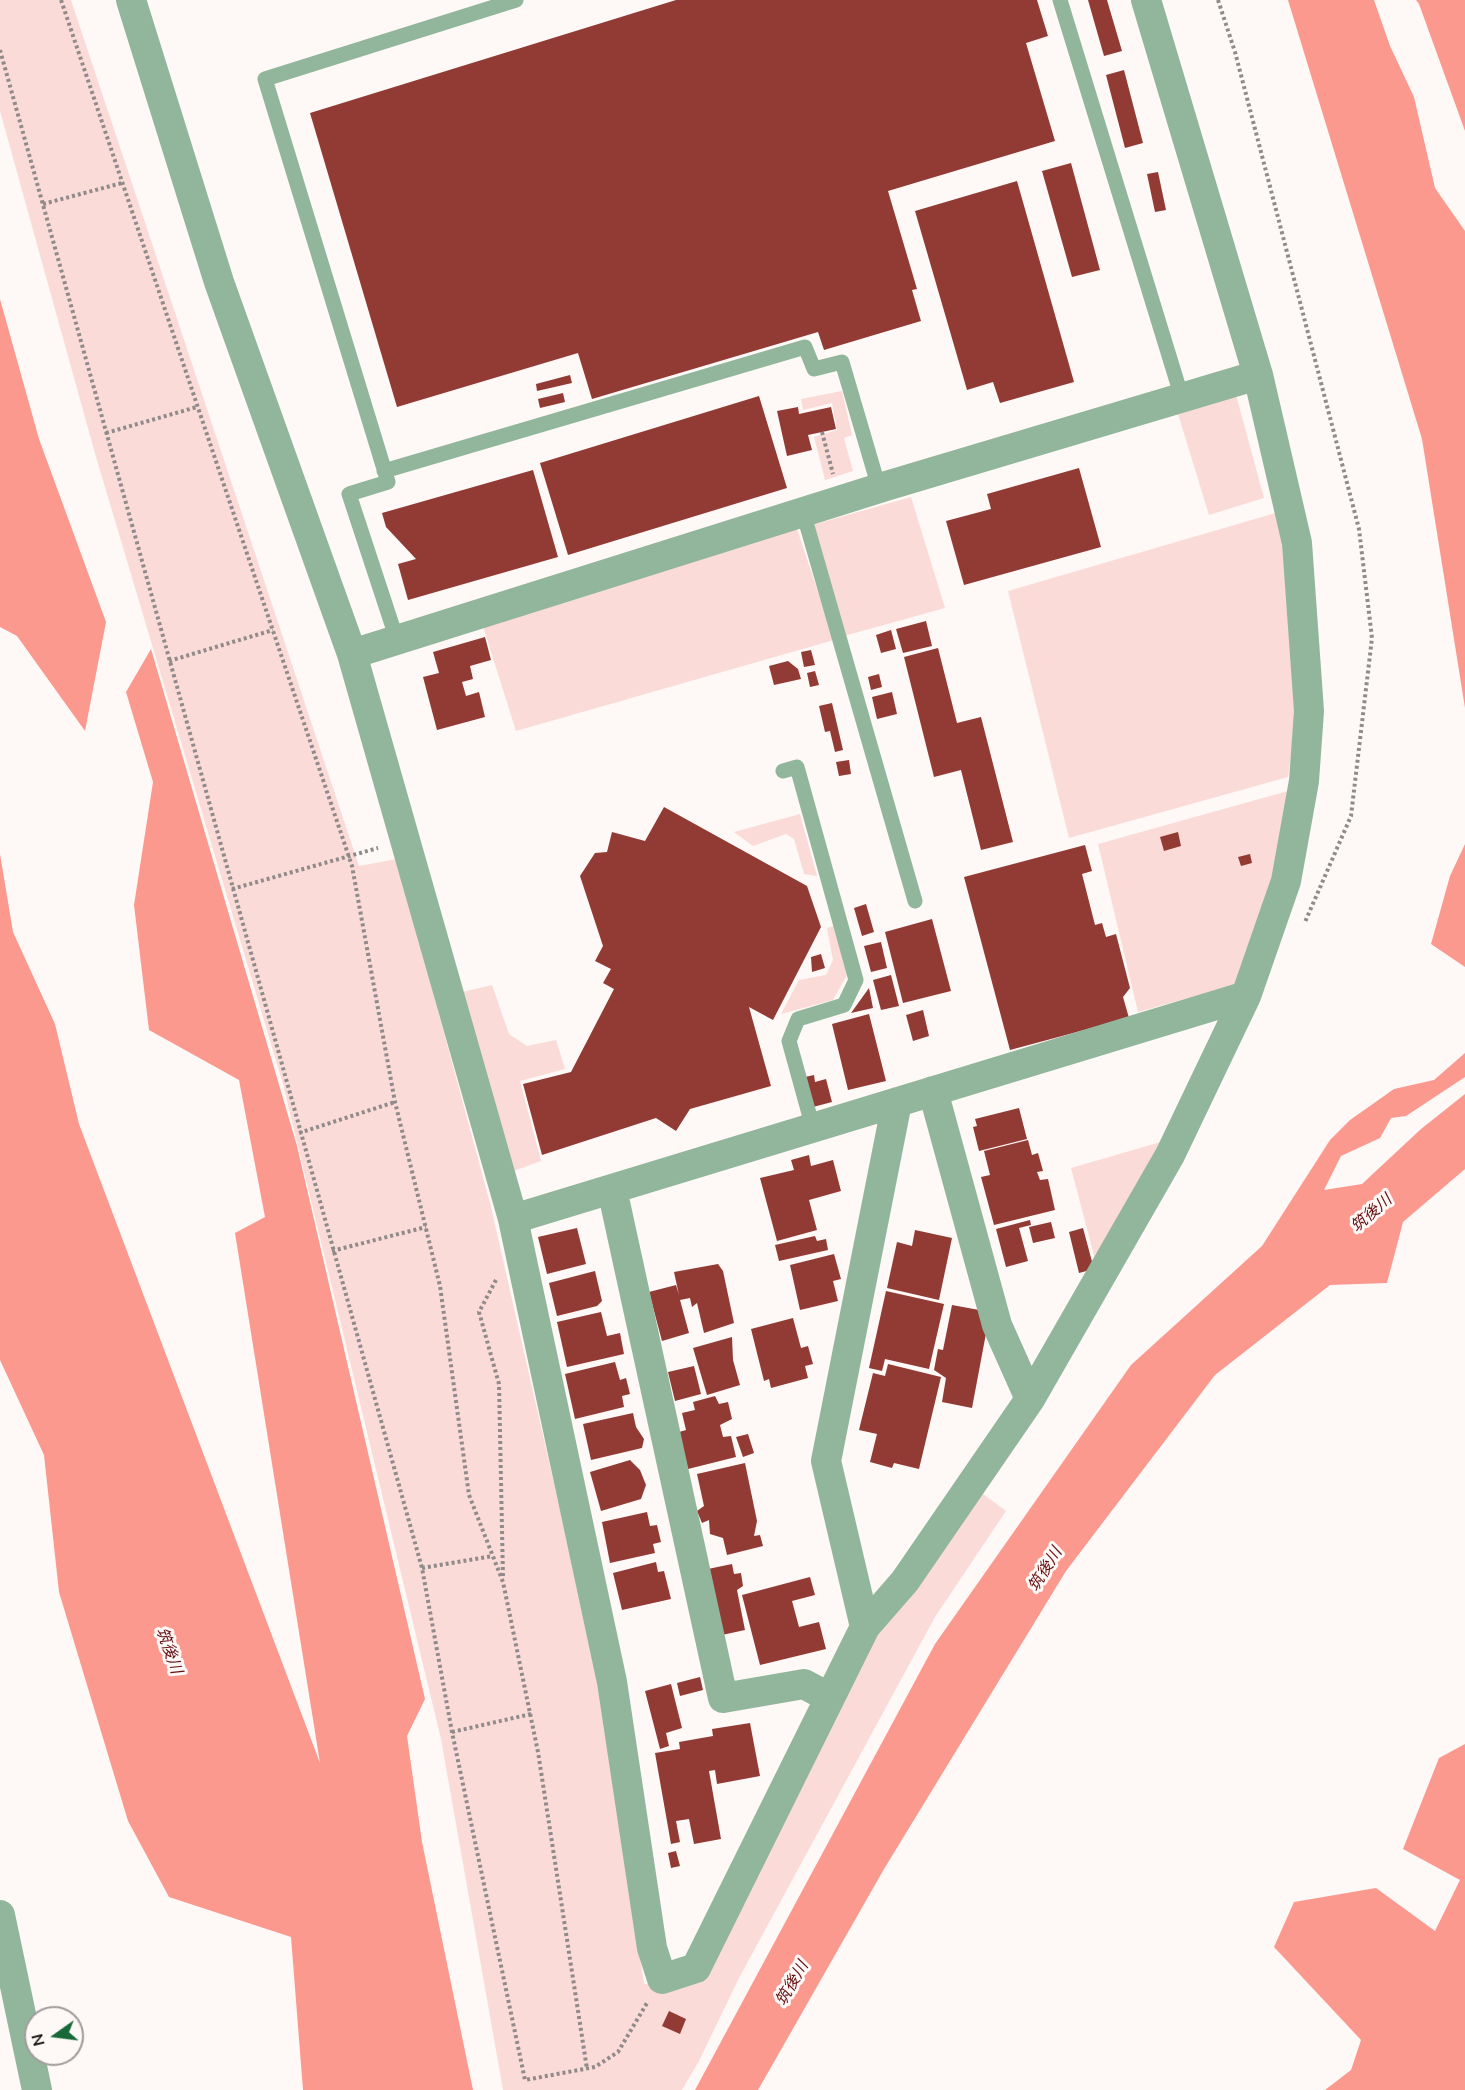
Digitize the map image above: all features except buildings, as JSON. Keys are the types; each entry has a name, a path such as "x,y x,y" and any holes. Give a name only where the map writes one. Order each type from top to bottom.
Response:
{"street":[{"path":"131,0 219,282 352,654 515,1229 612,1682 652,1948 662,1979 696,1968 865,1627 905,1581 1030,1399 1170,1155 1246,996 1286,881 1304,781 1309,711 1298,543 1258,375 1146,0"},
{"path":"352,654 879,488 1258,375"},
{"path":"515,1229 612,1189 1246,996"},
{"path":"933,1091 997,1325 1030,1399"},
{"path":"865,1627 826,1461 897,1102"},
{"path":"612,1189 723,1698 804,1684 830,1698"},
{"path":"0,1915 37,2090"}],"lane":[{"path":"398,640 349,494 388,482 265,79 516,0"},
{"path":"1059,0 1182,398"},
{"path":"384,471 805,347 814,369 842,362 879,488"},
{"path":"803,512 915,901"},
{"path":"783,771 797,767 856,980 844,1005 798,1019 789,1041 813,1128"}],"path":[{"path":"61,0 349,858 395,1102 440,1286 469,1495 503,1582 531,1714 587,2068"},
{"path":"0,50 299,1133 422,1568 452,1732 525,2080 595,2067 618,2052 662,1979"},
{"path":"43,204 122,183"},
{"path":"106,433 197,407"},
{"path":"822,432 840,501"},
{"path":"169,662 273,630"},
{"path":"232,889 349,858"},
{"path":"299,1133 395,1102"},
{"path":"332,1251 426,1227"},
{"path":"503,1582 499,1384 479,1312 515,1229"},
{"path":"422,1568 493,1556"},
{"path":"452,1732 531,1714"}],"shaded area":[{"path":"0,0 71,0 359,866 397,859 490,1203 599,1681 644,1984 699,1981 879,1626 979,1491 1006,1511 935,1617 739,1978 699,2061 682,2090 503,2090 441,1739 283,1084 96,457 0,111"},
{"path":"842,391 852,435 844,438 853,471 825,480 814,437 837,430 832,403 803,410 801,399"},
{"path":"1236,395 1264,498 1209,515 1178,414"},
{"path":"911,497 945,608 844,636 812,525"},
{"path":"1279,512 1292,606 1297,713 1288,777 1069,838 1008,591"},
{"path":"794,520 834,640 516,731 481,620"},
{"path":"1288,791 1274,870 1238,984 1138,1012 1098,844"},
{"path":"800,814 817,876 804,874 794,839 786,834 753,846 734,832"},
{"path":"835,926 847,975 833,1000 781,1014 799,980 826,975 833,960 827,928"},
{"path":"492,985 509,1034 527,1046 556,1040 565,1069 520,1081 541,1161 508,1173 454,994"},
{"path":"1171,1139 1096,1263 1071,1168"}],"water":[{"path":"1288,0 1374,0 1390,46 1414,97 1435,188 1465,231 1465,708 1422,439"},
{"path":"1416,0 1465,0 1465,131 1419,4"},
{"path":"0,299 39,439 106,622 85,731 17,636 0,627"},
{"name":"筑後川","path":"151,649 297,1146 425,1699 407,1736 422,1842 473,2090 303,2090 291,1937 169,1897 128,1821 59,1592 44,1455 0,1360 0,854 13,932 55,1024 79,1124 320,1763 235,1233 265,1217 239,1080 149,1030 134,905 153,782 126,692"},
{"path":"1465,844 1465,967 1431,944 1450,876"},
{"name":"筑後川","path":"1465,1053 1465,1077 1406,1116 1391,1118 1380,1138 1341,1156 1324,1190 1362,1184 1421,1129 1465,1094 1465,1169 1403,1222 1387,1283 1330,1285 1215,1375 1066,1571 884,1869 758,2090 695,2090 935,1644 1131,1365 1262,1246 1330,1140 1350,1120 1394,1089 1434,1080"},
{"path":"1465,1744 1465,2090 1325,2090 1351,2070 1361,2040 1274,1947 1294,1902 1376,1888 1435,1931 1460,1880 1403,1849 1439,1758"}]}
